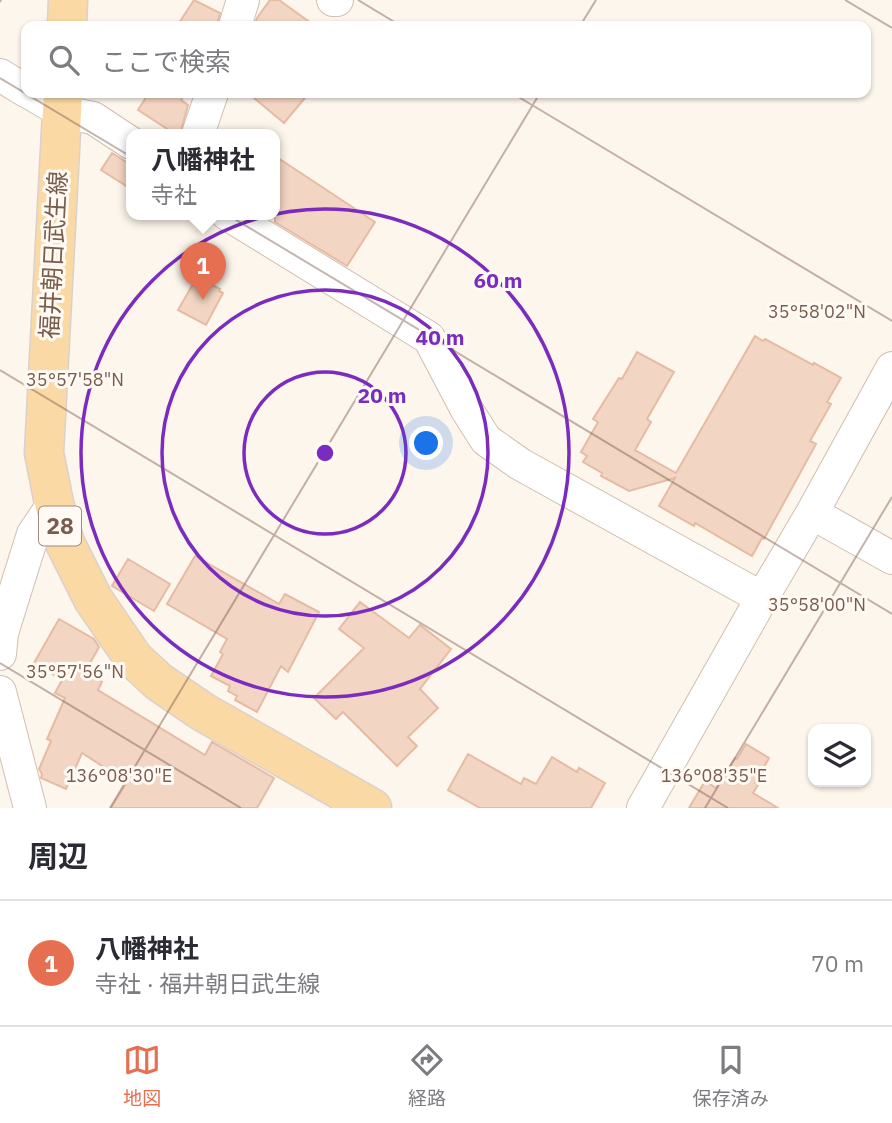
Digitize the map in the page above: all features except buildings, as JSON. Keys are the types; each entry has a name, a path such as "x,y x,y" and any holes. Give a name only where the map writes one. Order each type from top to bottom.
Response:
{"main road":[{"path":"67,21 68,0"},
{"name":"福井朝日武生線","path":"45,98 44,453 65,543 93,599 134,659 159,682 203,712 372,808"}],"street":[{"path":"236,21 243,0"},
{"path":"0,75 21,85"},
{"path":"47,98 93,118 126,140"},
{"path":"200,129 210,98"},
{"path":"237,220 429,338 486,440 520,464 762,598"},
{"path":"643,808 813,513 892,368"},
{"path":"0,653 2,633 33,534 54,503"},
{"path":"813,513 892,558"},
{"path":"0,692 30,808"}],"place":[{"name":"八幡神社","path":"203,300"}]}
